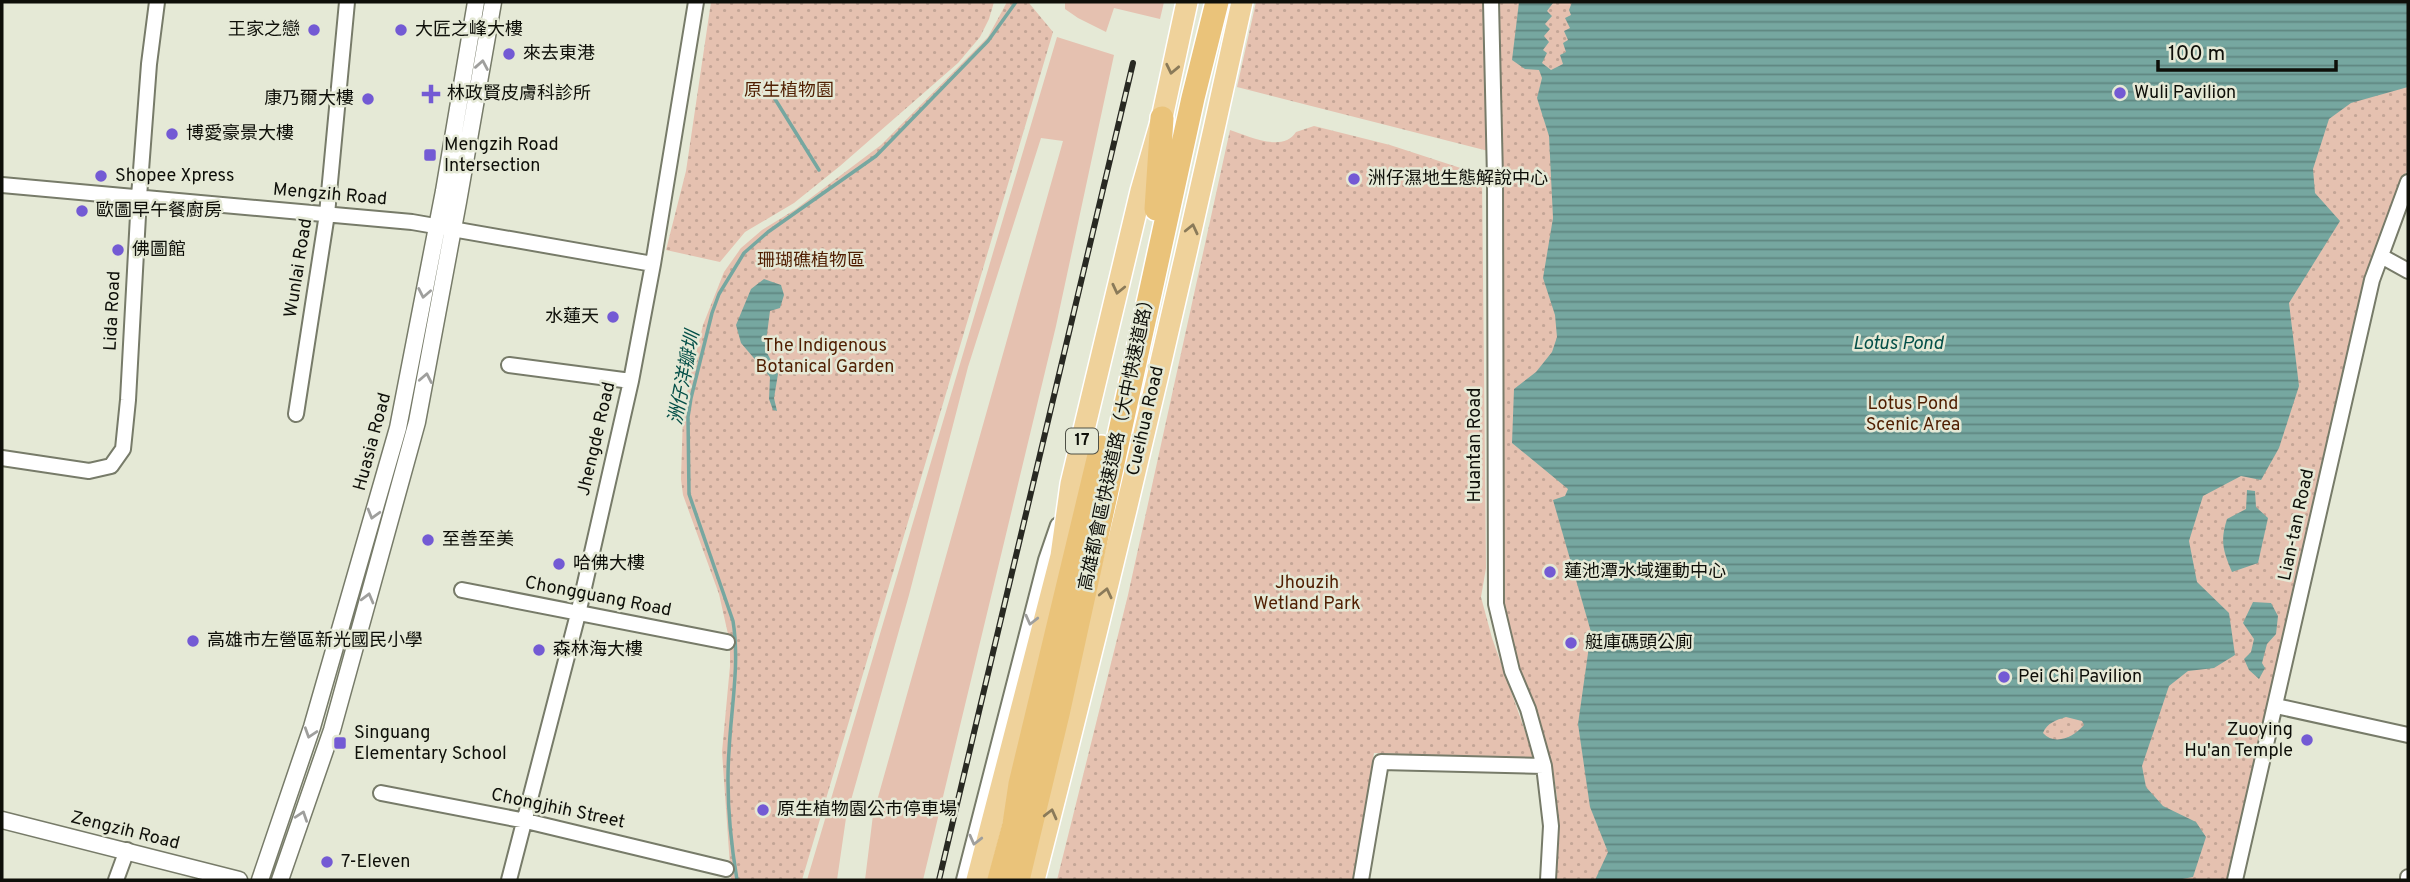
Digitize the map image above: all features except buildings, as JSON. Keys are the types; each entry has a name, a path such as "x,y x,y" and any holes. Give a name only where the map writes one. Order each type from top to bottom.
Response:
{"highway":[{"name":"高雄都會區快速道路（大中快速道路）","path":"1018,880 1058,714 1193,98 1217,2"},
{"name":"高雄都會區快速道路（大中快速道路）","path":"999,880 1149,247 1158,199 1162,118"},
{"path":"986,880 1005,819 1020,784"}],"main road":[{"name":"17","path":"977,880 1061,556 1071,484 1141,191 1162,118 1186,2"},
{"name":"Cueihua Road","path":"1034,880 1076,720 1190,240 1242,2"}],"street":[{"name":"Lida Road","path":"2,458 89,471 111,466 122,449 128,400 149,64 157,2"},
{"name":"Wunlai Road","path":"296,414 327,214 347,2"},
{"name":"Huasia Road","path":"280,880 332,730 417,422 476,2"},
{"name":"Huasia Road","path":"260,880 312,727 398,428 445,227 493,2"},
{"name":"Jhengde Road","path":"509,880 578,614 631,381 696,2"},
{"name":"Huantan Road","path":"1491,2 1495,178 1496,604 1512,671 1528,709 1544,766 1551,826 1548,880"},
{"name":"Lian-tan Road","path":"2235,880 2372,280 2408,182"},
{"name":"Mengzih Road","path":"2,184 445,227 653,264"},
{"path":"2381,256 2408,271"},
{"path":"509,365 631,381"},
{"path":"964,880 1046,560 1071,484"},
{"name":"Chongguang Road","path":"462,590 727,642"},
{"path":"340,627 358,632"},
{"path":"2276,706 2408,735"},
{"path":"1361,880 1381,762 1544,766"},
{"name":"Chongjhih Street","path":"381,793 526,821 726,869"},
{"name":"Zengzih Road","path":"2,820 239,880"},
{"path":"116,880 127,850"}],"green space":[{"name":"原生植物園","path":"711,2 994,2 980,37 958,63 794,203 745,232 720,262 666,250 686,171"},
{"name":"The Indigenous Botanical Garden","path":"1007,2 1029,3 1053,32 802,880 731,880 722,752 730,643 719,594 683,495 681,479 683,413 703,325 724,272 741,248 881,145 988,37"},
{"path":"1065,2 1164,2 1160,19 1114,8 1106,32 1065,9"},
{"name":"Lotus Pond","path":"1256,2 2408,2 2408,167 2389,218 2232,880 1555,880 1557,797 1553,770 1515,653 1502,599 1500,154 1237,87"},
{"path":"1057,37 1114,55 1056,326 923,880 865,880 873,815 1063,141 1041,138 968,367 909,595 846,818 837,880 807,880"},
{"name":"Jhouzih Wetland Park","path":"1314,126 1390,145 1482,175 1486,568 1481,597 1492,638 1535,759 1374,753 1353,880 1057,880 1128,595 1230,130 1255,139 1274,142 1283,141 1296,132"}],"water":[{"name":"Lotus Pond","path":"1519,2 1553,3 1547,11 1552,16 1545,24 1550,29 1544,36 1549,42 1543,50 1547,53 1542,63 1551,70 1563,64 1560,55 1566,52 1563,43 1568,40 1564,31 1570,28 1565,18 1571,15 1569,10 1572,2 2407,2 2408,87 2351,103 2329,119 2313,169 2315,193 2340,221 2289,303 2299,386 2279,448 2261,480 2241,476 2203,496 2189,541 2197,582 2229,613 2235,655 2214,668 2188,671 2169,686 2142,766 2146,787 2163,806 2196,822 2206,837 2193,877 2177,880 1595,880 1608,852 1590,807 1578,724 1591,632 1553,500 1565,496 1568,489 1512,443 1514,389 1536,372 1552,352 1557,337 1555,315 1543,278 1553,218 1549,136 1537,98 1542,78 1539,70 1525,69 1512,60","holes":["2066,717 2082,721 2084,725 2080,729 2064,738 2053,739 2043,733 2049,724"]},
{"path":"764,279 781,285 784,295 780,308 770,311 765,349 778,374 774,398 777,411 773,410 769,399 770,377 741,343 736,325 751,289"},
{"path":"2247,490 2255,491 2256,507 2268,518 2258,563 2232,572 2225,552 2224,534 2227,519 2246,509"},
{"path":"2253,602 2271,603 2278,616 2276,634 2267,644 2262,663 2265,668 2259,679 2249,670 2244,659 2251,652 2254,639 2243,623"}],"waterway":[{"name":"洲仔洋瓣圳","path":"737,880 728,783 735,637 733,621 689,494 688,417 712,313 719,294 744,253 768,232 876,156 988,41 1016,2"},
{"path":"770,91 819,170"}],"railway":[{"path":"939,880 1133,63"}],"place":[{"name":"王家之戀","path":"314,30"},
{"name":"大匠之峰大樓","path":"401,30"},
{"name":"來去東港","path":"509,54"},
{"name":"Wuli Pavilion","path":"2120,93"},
{"name":"林政賢皮膚科診所","path":"431,94"},
{"name":"康乃爾大樓","path":"368,99"},
{"name":"博愛豪景大樓","path":"172,134"},
{"name":"Mengzih Road Intersection","path":"430,155"},
{"name":"Shopee Xpress","path":"101,176"},
{"name":"洲仔濕地生態解說中心","path":"1354,179"},
{"name":"歐圖早午餐廚房","path":"82,211"},
{"name":"佛圖館","path":"118,250"},
{"name":"水蓮天","path":"613,317"},
{"name":"至善至美","path":"428,540"},
{"name":"哈佛大樓","path":"559,564"},
{"name":"蓮池潭水域運動中心","path":"1550,572"},
{"name":"高雄市左營區新光國民小學","path":"193,641"},
{"name":"艇庫碼頭公廁","path":"1571,643"},
{"name":"森林海大樓","path":"539,650"},
{"name":"Pei Chi Pavilion","path":"2004,677"},
{"name":"Zuoying Hu'an Temple","path":"2307,740"},
{"name":"Singuang Elementary School","path":"340,743"},
{"name":"原生植物園公巿停車場","path":"763,810"},
{"name":"7-Eleven","path":"327,862"}],"park label":[{"name":"珊瑚礁植物區","path":"811,261"},
{"name":"Lotus Pond Scenic Area","path":"1913,414"}]}
